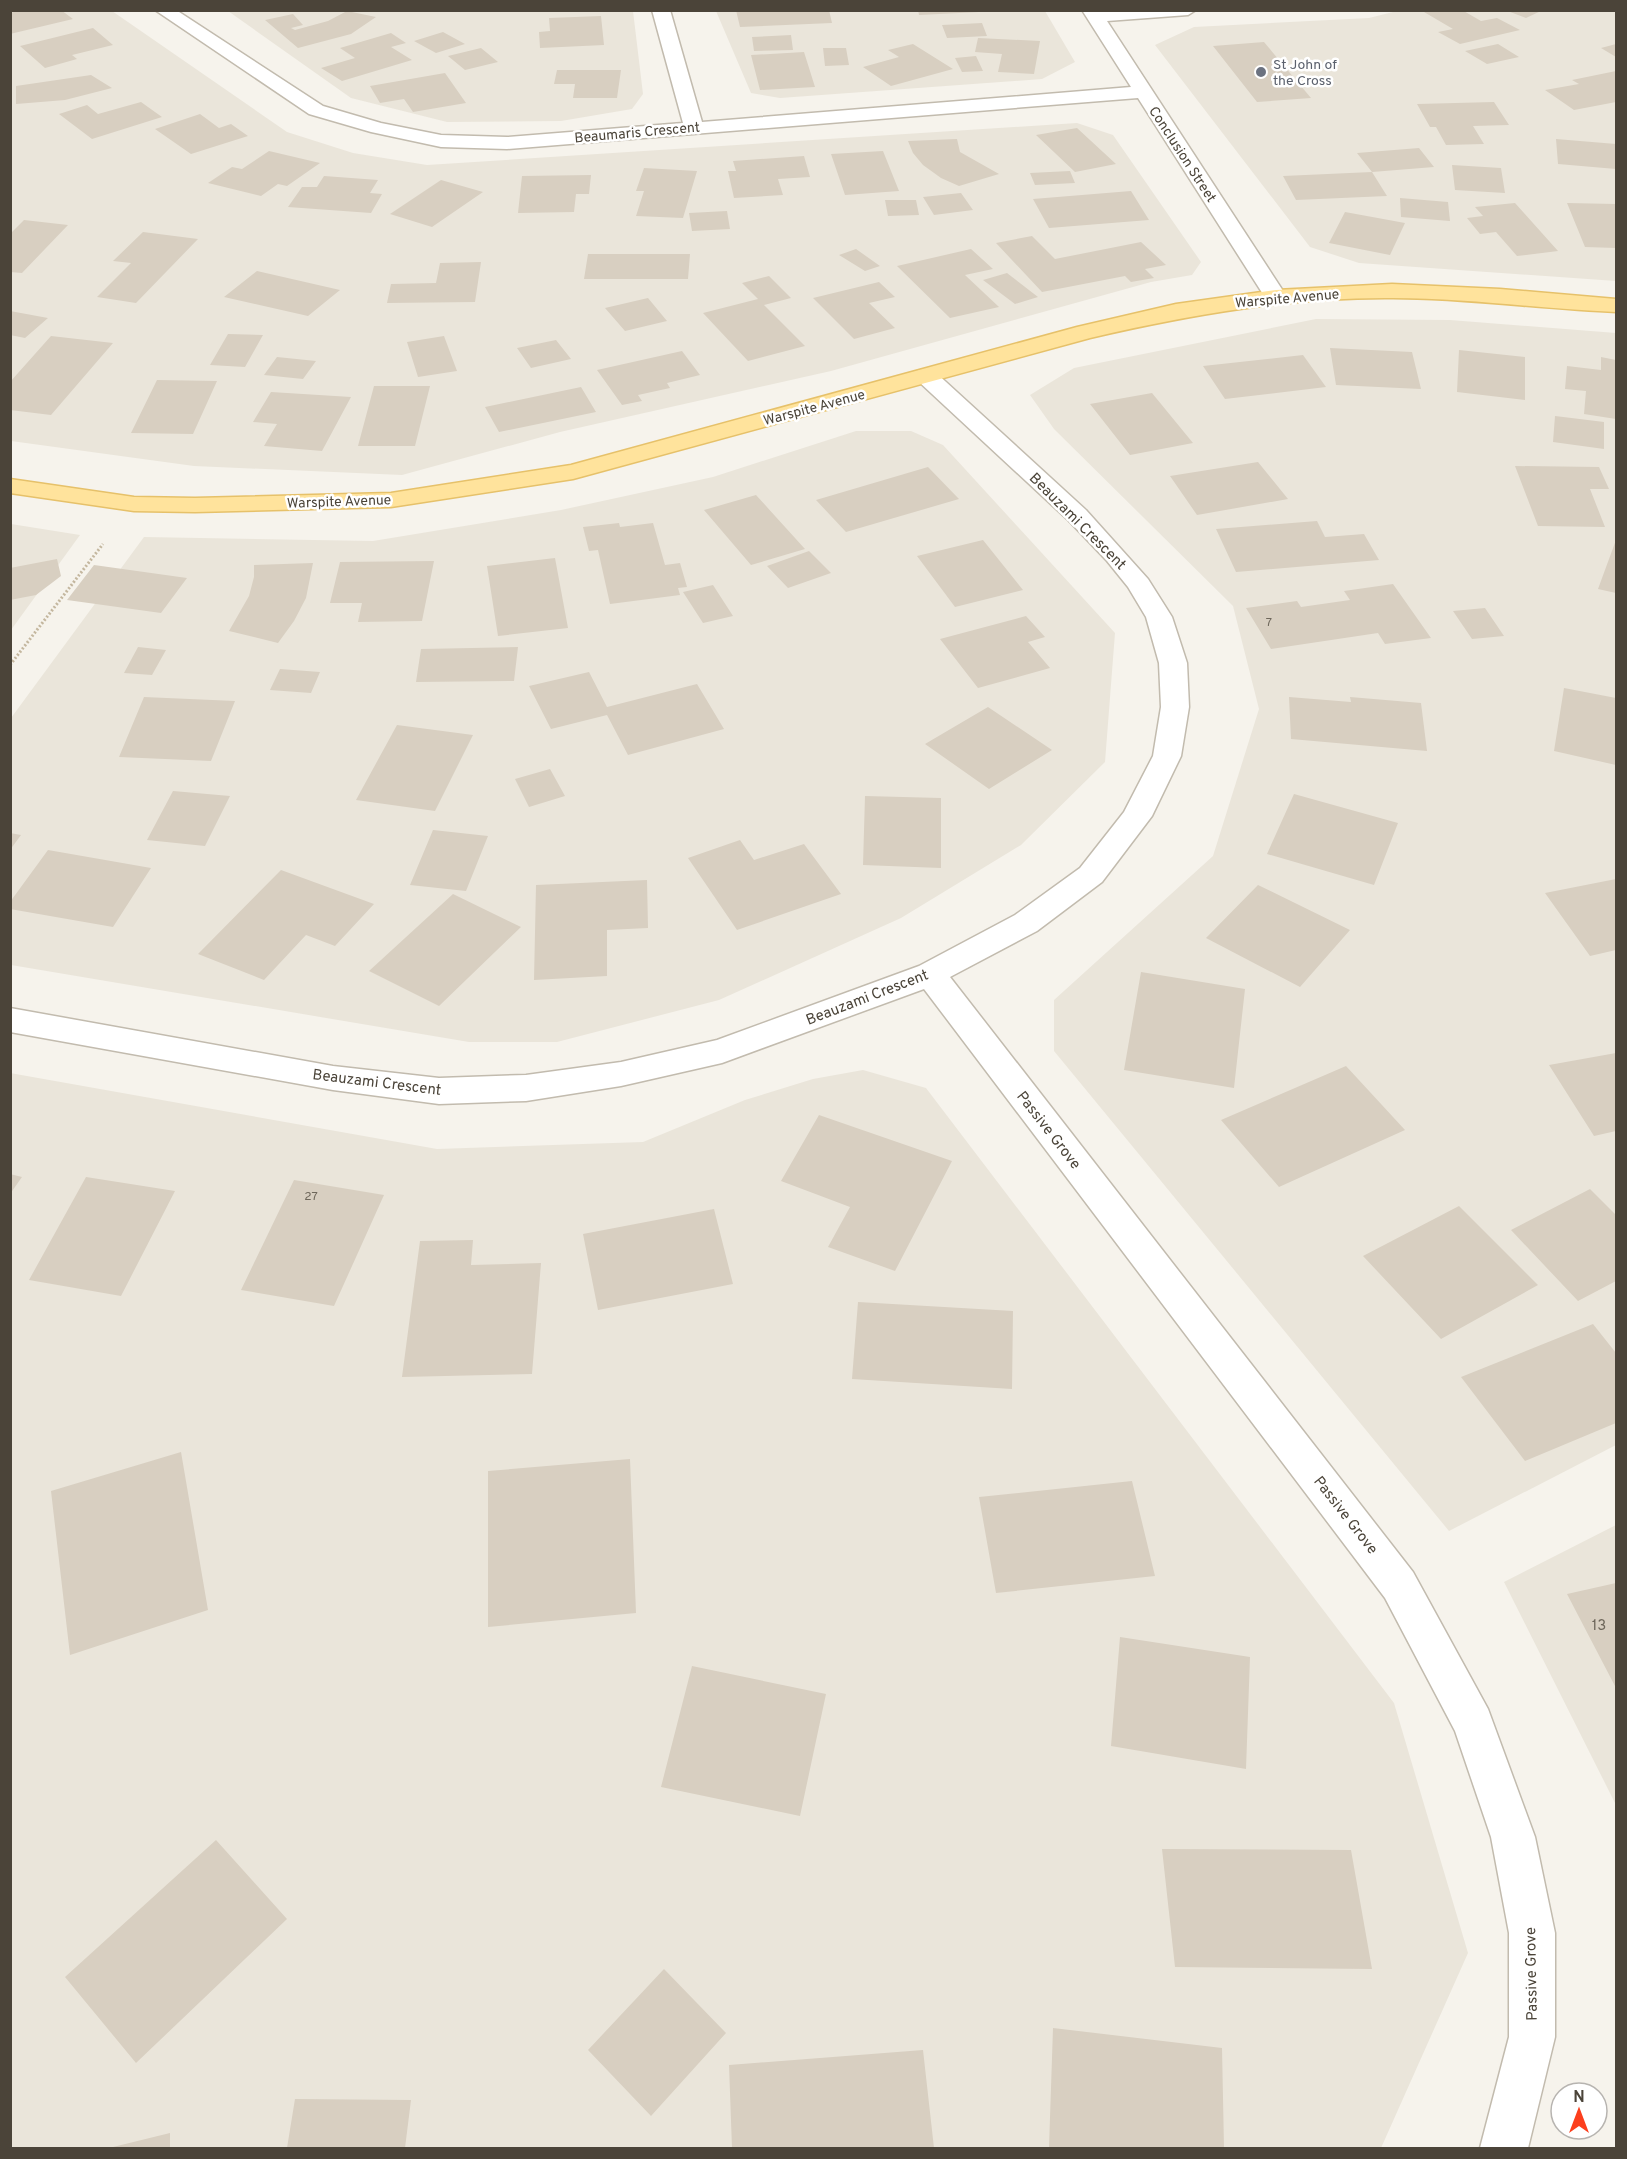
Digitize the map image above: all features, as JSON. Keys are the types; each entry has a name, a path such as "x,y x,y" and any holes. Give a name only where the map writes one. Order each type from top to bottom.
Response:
{"main road":[{"name":"Warspite Avenue","path":"10,486 134,504 195,505 392,500 573,472 1108,326 1176,311 1276,297 1392,291 1500,296 1617,306"}],"street":[{"name":"Beaumaris Crescent","path":"163,10 316,110 378,128 441,141 507,143 1144,92"},
{"path":"661,10 694,127"},
{"path":"1093,13 1188,10"},
{"name":"Conclusion Street","path":"1093,13 1276,297"},
{"name":"Beauzami Crescent","path":"10,1020 333,1078 439,1091 526,1088 621,1074 723,1051 930,974 1026,923 1090,874 1137,816 1167,756 1174,707 1173,663 1159,617 1139,584 1116,556 1077,515 926,376"},
{"name":"Passive Grove","path":"930,974 1399,1585 1473,1723 1513,1837 1532,1933 1532,2037 1504,2148"}],"path":[{"path":"10,665 134,504"}],"shaded area":[{"path":"11,11 112,11 287,132 353,153 427,165 1077,123 1113,135 1201,262 1192,275 1151,282 831,371 560,432 402,475 194,466 11,441"},
{"path":"228,11 633,11 643,94 632,109 561,121 447,122 351,98"},
{"path":"716,11 1045,11 1075,62 1042,79 780,98 751,93"},
{"path":"1397,11 1616,11 1616,281 1359,263 1310,247 1155,45 1194,27 1369,18"},
{"path":"1316,319 1450,320 1616,333 1616,1445 1449,1531 1054,1051 1054,1000 1213,856 1259,709 1233,606 1054,429 1030,395 1074,368"},
{"path":"856,431 911,431 943,445 1115,633 1105,762 1021,845 901,918 719,1000 557,1042 469,1042 11,965 11,718 144,537 373,541 561,510 713,477"},
{"path":"11,524 80,535 11,630"},
{"path":"863,1070 926,1088 1394,1703 1468,1953 1381,2148 11,2148 10,1073 437,1149 643,1142 745,1100 813,1079"},
{"path":"1616,1525 1616,1805 1504,1582"}],"building":[{"path":"21,10 61,10 73,19 10,34 10,13"},
{"path":"736,10 829,10 832,23 740,27"},
{"path":"918,10 979,10 979,12 919,15"},
{"path":"1462,10 1481,21 1497,18 1520,30 1460,44 1438,32 1453,29 1424,12"},
{"path":"1505,10 1543,10 1526,18"},
{"path":"347,11 376,17 351,34 298,48 265,20 293,14 303,25 291,28 295,30 328,21"},
{"path":"601,16 604,45 540,48 539,32 550,31 549,18"},
{"path":"982,23 987,36 947,38 942,25"},
{"path":"93,28 113,45 72,55 77,59 45,68 20,46"},
{"path":"443,32 465,44 436,53 414,41"},
{"path":"391,33 406,43 391,47 412,60 342,81 321,68 355,58 340,48"},
{"path":"791,35 793,50 754,51 752,37"},
{"path":"978,38 1040,41 1034,74 998,72 1002,54 975,52"},
{"name":"St John of the Cross","path":"1264,42 1311,98 1257,102 1213,46"},
{"path":"913,44 953,69 891,86 863,67 899,57 888,50"},
{"path":"1498,44 1519,57 1487,64 1465,51"},
{"path":"1616,44 1616,57 1601,48"},
{"path":"481,48 498,62 465,70 448,56"},
{"path":"823,48 846,48 849,65 825,66"},
{"path":"804,52 815,87 760,90 751,55"},
{"path":"976,56 983,71 962,72 955,58"},
{"path":"557,70 621,70 617,98 573,98 575,84 554,84"},
{"path":"1616,71 1616,102 1574,110 1545,90 1579,84 1572,80"},
{"path":"445,73 466,103 413,112 404,99 380,103 370,86"},
{"path":"91,75 112,88 65,100 16,104 16,86"},
{"path":"141,102 162,117 92,139 59,114 87,105 98,114"},
{"path":"1494,102 1509,125 1473,126 1484,144 1446,145 1436,127 1430,127 1417,104"},
{"path":"200,114 219,128 231,124 248,136 191,154 155,129"},
{"path":"1077,128 1116,164 1075,172 1036,135"},
{"path":"957,139 960,152 999,174 959,186 941,178 923,165 913,153 908,141"},
{"path":"1556,139 1616,144 1616,169 1558,164"},
{"path":"1419,148 1434,167 1372,172 1357,153"},
{"path":"269,151 320,163 287,186 278,184 261,196 208,183 232,167 242,169"},
{"path":"883,151 899,191 845,195 831,154"},
{"path":"804,156 810,177 778,179 783,195 734,198 728,171 736,171 733,161"},
{"path":"1452,165 1501,168 1505,193 1455,190"},
{"path":"644,168 697,171 683,218 636,216 644,191 636,191"},
{"path":"1070,171 1075,183 1035,185 1030,173"},
{"path":"1372,172 1387,196 1296,200 1283,176"},
{"path":"591,175 589,194 576,194 574,212 518,213 522,176"},
{"path":"324,176 378,180 370,193 382,194 371,213 288,207 302,187 317,187"},
{"path":"441,180 483,192 432,227 390,214"},
{"path":"1131,191 1149,220 1049,228 1033,199"},
{"path":"961,193 973,210 934,215 923,197"},
{"path":"1400,198 1448,202 1450,221 1401,217"},
{"path":"885,200 916,200 919,215 888,216"},
{"path":"1515,203 1558,251 1517,256 1496,232 1480,234 1467,218 1483,216 1475,207"},
{"path":"1567,203 1616,204 1616,248 1585,247"},
{"path":"727,211 730,229 692,231 689,213"},
{"path":"1345,212 1405,223 1390,255 1329,243"},
{"path":"24,220 68,225 22,273 10,272 10,234"},
{"path":"143,232 198,239 136,303 97,297 131,263 113,261"},
{"path":"1032,236 1055,259 1141,242 1166,265 1145,269 1154,278 1131,282 1125,276 1042,292 996,243"},
{"path":"856,249 880,266 865,271 839,255"},
{"path":"971,249 993,269 965,275 999,307 950,318 897,266"},
{"path":"588,254 690,254 688,279 584,279"},
{"path":"481,262 475,302 387,303 391,284 436,283 440,263"},
{"path":"257,271 340,290 308,316 224,297"},
{"path":"1007,273 1038,297 1015,304 983,280"},
{"path":"769,276 791,298 764,305 805,346 748,361 703,313 758,299 742,283"},
{"path":"879,282 895,297 869,303 895,328 854,339 813,298"},
{"path":"648,298 667,321 625,331 605,308"},
{"path":"10,311 48,318 25,338 10,335"},
{"path":"228,334 263,335 245,367 210,365"},
{"path":"51,336 113,343 51,415 10,410 10,382"},
{"path":"444,336 457,371 418,377 407,342"},
{"path":"556,340 571,359 531,368 517,348"},
{"path":"1330,348 1412,352 1421,389 1336,385"},
{"path":"1459,350 1525,357 1525,400 1457,392"},
{"path":"682,351 700,375 667,383 670,388 638,395 642,401 622,405 597,370"},
{"path":"1303,355 1326,387 1225,399 1203,366"},
{"path":"277,357 316,361 303,379 264,375"},
{"path":"1601,357 1616,360 1616,419 1584,414 1586,391 1565,389 1567,366 1601,370"},
{"path":"157,380 217,381 193,434 131,433"},
{"path":"374,386 430,386 415,446 358,446"},
{"path":"581,387 596,412 499,432 485,407"},
{"path":"271,392 351,397 322,451 264,446 277,424 253,422"},
{"path":"1152,393 1193,443 1130,455 1090,404"},
{"path":"1555,416 1604,422 1604,449 1553,442"},
{"path":"1258,462 1288,499 1197,515 1170,476"},
{"path":"1515,466 1599,467 1609,489 1590,489 1605,527 1538,526"},
{"path":"928,467 959,499 846,532 816,500"},
{"path":"756,495 805,549 751,565 704,510"},
{"path":"1317,521 1325,537 1364,534 1379,560 1236,572 1216,529"},
{"path":"619,523 620,527 653,523 665,565 680,563 687,587 678,588 680,595 610,604 598,550 589,551 583,527"},
{"path":"983,540 1023,590 955,607 917,556"},
{"path":"1616,540 1616,593 1598,589"},
{"path":"809,551 831,573 788,588 767,566"},
{"path":"555,558 568,628 498,636 487,566"},
{"path":"57,559 61,576 36,595 10,600 10,568"},
{"path":"434,561 422,621 358,622 362,603 330,603 340,562"},
{"path":"313,563 306,598 294,621 278,643 229,631 249,596 254,577 254,565"},
{"path":"94,565 187,578 161,613 67,600"},
{"path":"1393,584 1431,638 1385,644 1378,633 1271,649 1246,608 1297,601 1301,607 1350,600 1344,591"},
{"path":"713,585 733,616 703,623 683,592"},
{"path":"1485,608 1504,636 1472,639 1453,611"},
{"path":"1026,616 1045,637 1028,642 1050,668 978,688 940,639"},
{"path":"138,647 166,650 152,675 124,673"},
{"path":"518,647 514,681 416,682 421,649"},
{"path":"280,669 320,672 311,693 270,690"},
{"path":"589,672 607,707 697,684 724,729 628,755 607,715 551,729 529,686"},
{"path":"1564,688 1616,698 1616,765 1554,751"},
{"path":"144,697 235,701 211,761 119,757"},
{"path":"1289,697 1351,702 1350,697 1421,703 1427,751 1291,739"},
{"path":"988,707 1052,750 989,789 925,744"},
{"path":"397,725 473,735 435,811 356,800"},
{"path":"550,769 565,796 529,807 515,779"},
{"path":"173,791 230,796 205,846 147,840"},
{"path":"1294,794 1398,823 1374,885 1267,854"},
{"path":"865,796 941,798 941,868 863,865"},
{"path":"433,830 488,836 466,891 410,885"},
{"path":"10,833 21,835 10,850"},
{"path":"740,840 754,860 804,844 841,894 737,930 688,858"},
{"path":"48,850 151,868 113,927 10,909 10,902"},
{"path":"281,870 374,904 335,946 306,935 264,980 198,954"},
{"path":"1616,879 1616,950 1590,956 1545,893"},
{"path":"647,880 648,928 607,930 607,976 534,980 536,885"},
{"path":"1258,885 1350,930 1300,987 1206,938"},
{"path":"453,894 521,927 439,1006 369,971"},
{"path":"1141,972 1245,989 1234,1088 1124,1070"},
{"path":"1616,1053 1616,1131 1594,1136 1549,1065"},
{"path":"1346,1066 1405,1130 1279,1187 1221,1120"},
{"path":"819,1115 952,1161 895,1271 828,1247 850,1207 781,1181"},
{"path":"10,1174 22,1177 10,1194"},
{"path":"86,1177 175,1191 121,1296 29,1280"},
{"path":"294,1180 384,1195 334,1306 241,1290"},
{"path":"1590,1189 1616,1215 1616,1281 1578,1301 1511,1230"},
{"path":"1459,1206 1538,1285 1441,1339 1363,1256"},
{"path":"714,1209 733,1284 598,1310 583,1234"},
{"path":"473,1240 471,1265 541,1263 532,1374 402,1377 420,1241"},
{"path":"858,1302 1013,1311 1012,1389 852,1379"},
{"path":"1593,1324 1616,1353 1616,1423 1525,1461 1461,1377"},
{"path":"181,1452 208,1610 70,1655 51,1491"},
{"path":"630,1459 636,1613 488,1627 488,1471"},
{"path":"1132,1481 1155,1576 996,1593 979,1497"},
{"path":"1616,1583 1616,1688 1567,1594"},
{"path":"1120,1637 1250,1657 1246,1769 1111,1746"},
{"path":"692,1666 826,1694 800,1816 661,1787"},
{"path":"216,1840 287,1919 136,2063 65,1977"},
{"path":"1162,1849 1351,1850 1372,1969 1175,1967"},
{"path":"664,1969 726,2033 651,2116 588,2050"},
{"path":"1053,2028 1222,2048 1224,2148 1049,2148"},
{"path":"923,2050 934,2148 732,2148 729,2065"},
{"path":"295,2099 411,2100 405,2148 287,2148"},
{"path":"170,2133 170,2148 109,2148"}],"place":[{"name":"St John of the Cross","path":"1261,72"}]}
